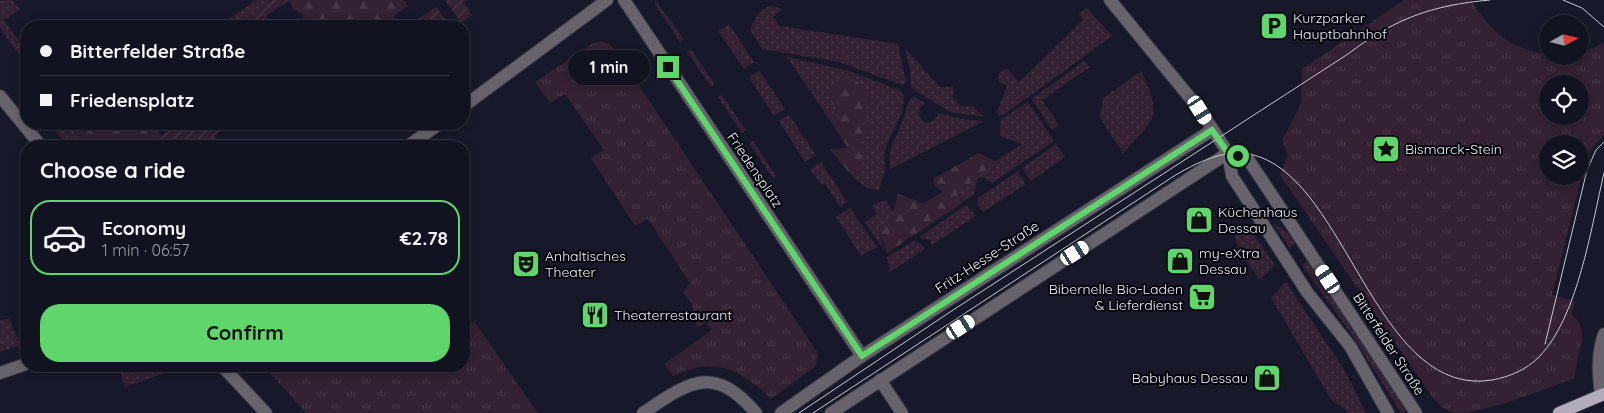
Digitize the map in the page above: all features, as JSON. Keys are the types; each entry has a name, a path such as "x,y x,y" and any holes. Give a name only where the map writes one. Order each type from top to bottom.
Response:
{"main road":[{"path":"1559,413 1602,394"}],"street":[{"path":"470,102 607,0"},
{"name":"Friedensplatz","path":"624,0 862,356"},
{"path":"1110,0 1195,103 1228,153 1232,176 1307,292 1350,346 1388,413"},
{"path":"0,96 20,120"},
{"path":"28,130 36,140"},
{"path":"416,140 431,130"},
{"name":"Fritz-Hesse-Straße","path":"781,413 862,356 1212,130"},
{"path":"831,413 1228,153"},
{"name":"Bitterfelder Straße","path":"1228,153 1248,160 1416,413"},
{"path":"1602,394 1598,373 1599,348 1604,334"},
{"path":"0,373 20,366"},
{"path":"228,372 266,413"},
{"path":"880,380 902,413"},
{"path":"643,413 681,388 695,383 710,383 723,385 735,392 756,413"}],"green space":[{"path":"12,0 20,9 4,20 20,43 20,56 0,28 0,1"},
{"path":"256,0 272,0 244,20 228,20"},
{"path":"272,0 289,0 267,15 266,20 244,20"},
{"path":"289,0 403,0 408,6 393,16 396,20 304,20 303,14 294,10"},
{"path":"445,0 468,0 464,3 472,15 465,20 459,20"},
{"path":"655,0 684,39 680,42 655,4"},
{"path":"1404,0 1471,0 1493,29 1517,46 1539,53 1539,65 1589,65 1589,50 1604,43 1604,135 1589,152 1589,135 1539,135 1539,185 1579,185 1552,295 1575,301 1572,315 1578,321 1582,336 1575,378 1515,400 1469,412 1452,412 1433,398 1280,175 1288,154 1282,140 1301,104 1302,69"},
{"path":"772,6 783,9 773,17 780,26 898,44 906,83 902,85 839,62 762,49 750,30 761,11"},
{"path":"436,7 446,20 419,20"},
{"path":"1087,8 1112,36 1005,114 999,116 997,112 1007,86 999,81 998,74 1006,68 1019,82 1083,20 1079,14"},
{"path":"729,24 754,62 744,69 718,31"},
{"path":"600,41 609,44 616,51 817,352 816,366 771,399 748,380 726,368 702,367 673,376 664,364 712,330 706,322 697,328 692,304 683,292 690,283 648,219 635,226 591,158 604,150 565,94 550,103 535,82 590,45"},
{"path":"905,48 940,87 953,87 953,97 960,106 972,106 985,117 950,112 911,88 910,70"},
{"path":"691,49 715,85 711,87 687,52"},
{"path":"787,57 846,70 899,90 904,95 902,113 888,141 884,154 885,170 879,190 866,187 850,174 860,167 859,142 867,135 861,110 870,99 833,103 833,115 829,119"},
{"path":"1084,61 1090,67 1042,100 1059,125 1052,130 1032,99"},
{"path":"759,70 785,109 774,116 749,77"},
{"path":"1141,71 1152,99 1153,116 1143,132 1123,153 1100,118 1103,98"},
{"path":"845,77 858,82 870,99 862,110 870,123 867,135 859,142 865,157 860,167 850,174 830,149 848,148 829,119 833,115 833,103 830,98 833,84"},
{"path":"722,95 746,130 742,133 718,97"},
{"path":"915,97 925,103 920,108 919,116 925,123 933,121 940,113 962,119 984,121 890,169 890,154 893,143 909,101"},
{"path":"1028,102 1054,141 992,183 985,178 993,171 995,161 1022,144 1000,136 1001,119"},
{"path":"789,115 816,155 805,162 779,121"},
{"path":"57,130 80,130 77,137 78,140 63,140 56,132"},
{"path":"80,130 83,130 85,133 89,130 155,130 155,134 152,140 78,140 77,137"},
{"path":"154,130 157,130 161,136 169,130 220,131 214,136 217,140 152,140 155,134"},
{"path":"753,141 776,176 773,178 749,143"},
{"path":"1056,144 1065,157 1031,181 1022,168"},
{"path":"979,153 995,161 993,171 985,178 973,177 966,190 957,190 958,196 965,200 961,204 887,253 880,234 885,223 896,218 893,212 898,194 923,203 943,192 934,185 933,179"},
{"path":"821,162 847,202 840,207 825,183 822,185 810,169"},
{"path":"1018,171 1026,184 983,212 977,204 978,198"},
{"path":"973,177 978,177 974,194 965,200 958,196 956,190 966,190"},
{"path":"886,200 897,218 880,234 883,249 865,222 877,214 872,205"},
{"path":"966,205 976,216 932,245 929,240 919,237"},
{"path":"850,208 877,247 861,256 836,217"},
{"path":"1273,223 1287,232 1295,243 1290,249"},
{"path":"1239,227 1248,227 1275,265 1260,280 1239,251 1235,236"},
{"path":"914,241 921,244 925,249 890,272 887,257"},
{"path":"1307,260 1408,410 1401,413 1354,338 1302,265"},
{"path":"1286,282 1345,371 1366,413 1347,413 1344,408 1332,401 1271,298"},
{"path":"9,319 20,345 0,352 0,320"},
{"path":"474,321 538,413 306,413 269,372 470,372 470,324"},
{"path":"120,372 168,372 125,387"}],"tram line":[{"path":"799,413 950,312 1381,32 1414,16 1432,10 1469,2 1490,0"},
{"path":"1563,0 1582,8 1604,27"},
{"path":"1545,344 1587,170 1596,150 1604,142"},
{"path":"813,413 1174,176 1207,159 1243,153 1267,160 1296,182 1322,214 1369,292 1394,329 1422,359 1454,377 1492,380 1505,377 1534,362 1552,340 1564,319 1581,271 1604,173"}],"place":[{"name":"Kurzparker Hauptbahnhof","path":"1274,26"},
{"name":"Bismarck-Stein","path":"1386,149"},
{"name":"Küchenhaus Dessau","path":"1199,220"},
{"name":"my-eXtra Dessau","path":"1180,261"},
{"name":"Anhaltisches Theater","path":"526,264"},
{"name":"Bibernelle Bio-Laden & Lieferdienst","path":"1202,297"},
{"name":"Theaterrestaurant","path":"595,315"},
{"name":"Babyhaus Dessau","path":"1267,378"}],"route":[{"path":"668,67 862,356 1212,130 1228,153 1238,156"}]}
